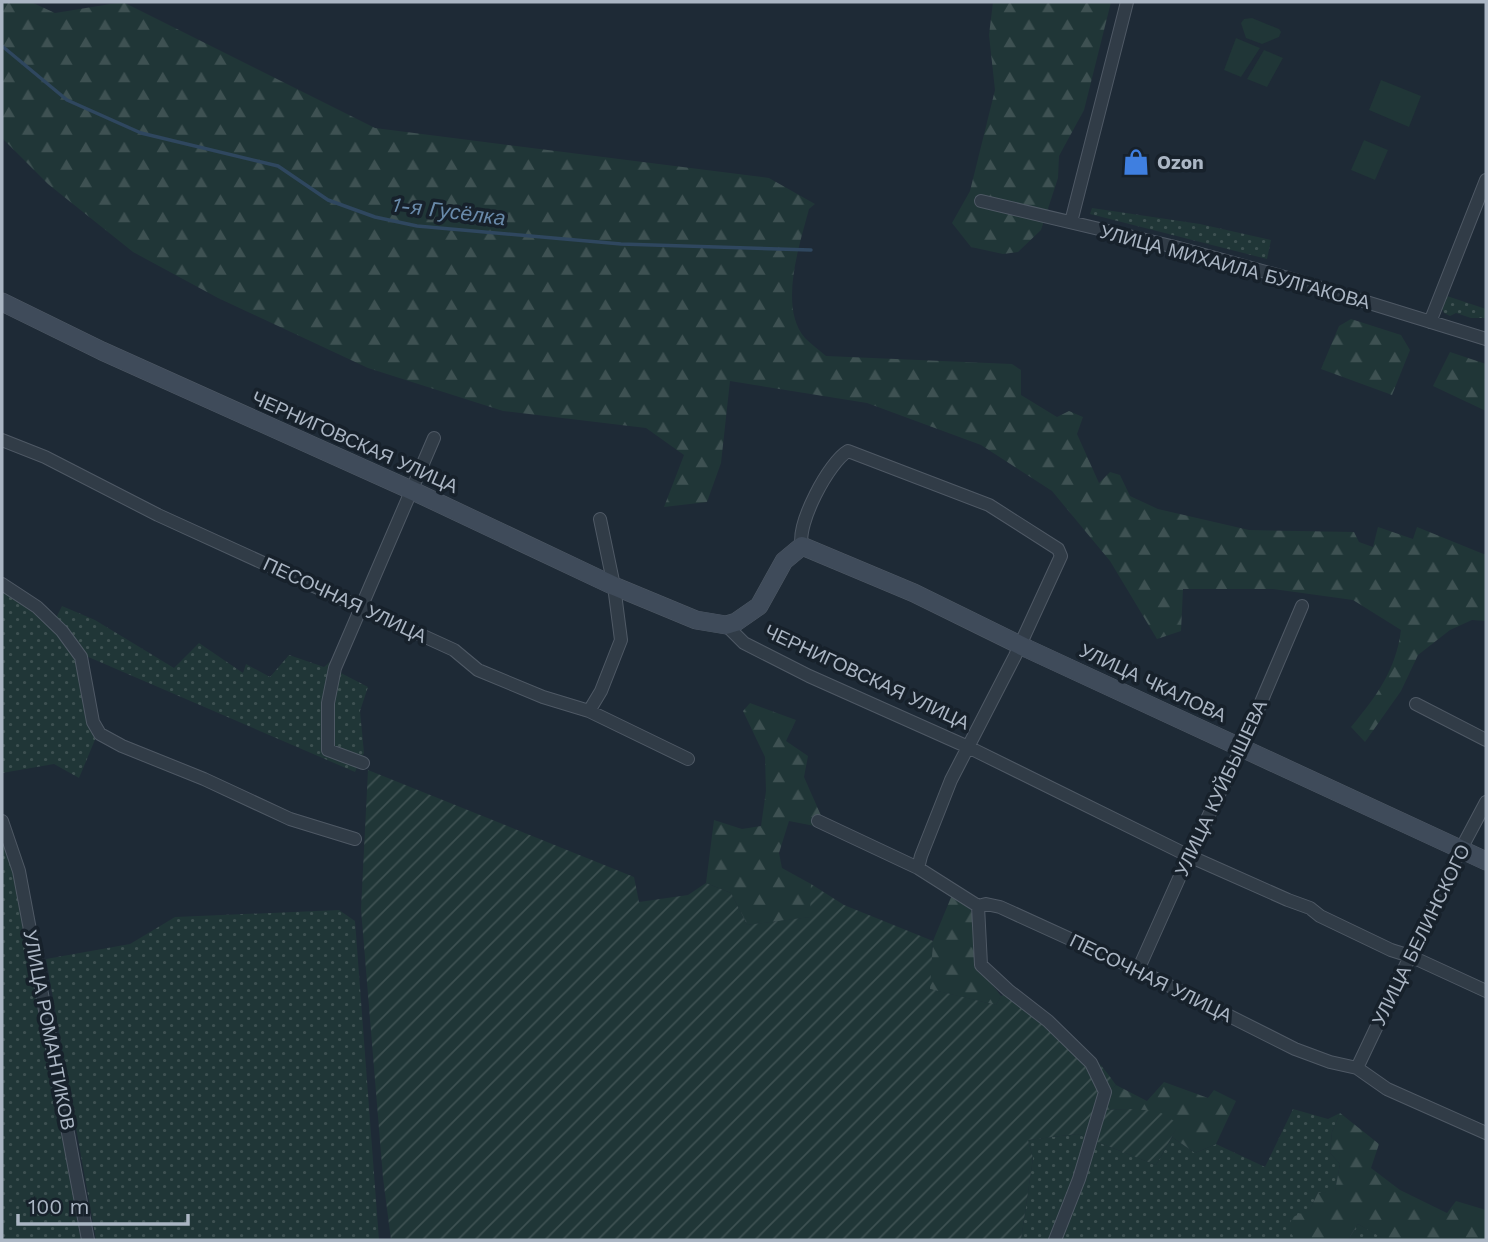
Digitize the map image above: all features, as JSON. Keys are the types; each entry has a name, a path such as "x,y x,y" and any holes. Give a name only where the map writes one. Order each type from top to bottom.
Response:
{"street":[{"path":"1070,222 1126,2"},
{"path":"1430,322 1486,180"},
{"name":"УЛИЦА МИХАИЛА БУЛГАКОВА","path":"981,201 1175,247 1486,339"},
{"name":"ЧЕРНИГОВСКАЯ УЛИЦА","path":"2,302 102,351 411,490 614,586 696,620 726,625 744,643 765,654 968,747 1189,856 1288,901 1310,908 1320,916 1391,950 1486,991"},
{"path":"363,763 328,750 328,703 335,668 434,438"},
{"name":"ПЕСОЧНАЯ УЛИЦА","path":"2,440 46,457 158,515 454,650 478,670 543,697 589,712 688,759"},
{"path":"726,625 736,622 759,606 785,561 802,546 799,536 816,494 840,456 848,451 989,505 1058,549 1061,556 951,780 918,868"},
{"path":"589,712 601,691 621,640 614,586 600,519"},
{"name":"УЛИЦА ЧКАЛОВА","path":"802,546 914,593 1019,645 1486,861"},
{"path":"2,584 37,607 62,631 81,657 93,722 100,734 122,747 204,779 290,818 355,839"},
{"name":"УЛИЦА КУЙБЫШЕВА","path":"1138,970 1242,747 1303,606"},
{"path":"1416,704 1486,740"},
{"name":"УЛИЦА БЕЛИНСКОГО","path":"1357,1068 1486,802"},
{"name":"УЛИЦА РОМАНТИКОВ","path":"2,821 19,871 88,1240"},
{"name":"ПЕСОЧНАЯ УЛИЦА","path":"818,821 918,868 960,892 978,906 986,904 1000,907 1138,970 1294,1049 1357,1068 1387,1089 1486,1133"},
{"path":"978,906 981,965 1048,1021 1091,1063 1105,1092 1079,1179 1055,1240"}],"green space":[{"path":"2,2 31,2 55,13 123,2 375,128 769,178 815,204 809,209 797,257 792,293 793,310 797,325 805,338 826,356 1012,364 1021,370 1021,395 1057,417 1069,411 1083,417 1077,434 1099,483 1110,472 1120,475 1130,496 1158,509 1249,530 1354,532 1359,542 1373,547 1378,527 1413,539 1417,527 1486,555 1486,621 1472,620 1450,630 1418,655 1401,691 1365,742 1351,727 1384,682 1395,658 1401,630 1353,600 1273,589 1183,589 1181,631 1157,639 1110,561 1052,491 981,445 867,403 730,381 721,463 707,502 664,507 684,455 646,428 503,411 368,368 218,298 133,252 48,184 2,138"},
{"path":"993,2 1111,2 1084,110 1059,156 1058,178 1041,230 1018,252 1003,254 971,247 952,223 970,191 995,90 989,35"},
{"path":"1252,18 1279,29 1279,37 1262,44 1246,38 1241,23 1244,19"},
{"path":"1236,38 1260,48 1241,77 1224,70"},
{"path":"1264,50 1283,58 1267,87 1247,79"},
{"path":"1381,80 1421,96 1409,127 1369,110"},
{"path":"1364,140 1388,150 1375,180 1351,170"},
{"path":"1092,208 1200,224 1271,240 1267,259 1090,214"},
{"path":"1447,296 1486,309 1486,318 1471,318 1456,313 1450,316 1444,313 1441,307"},
{"path":"1351,319 1401,335 1410,350 1392,395 1321,369 1339,326"},
{"path":"1450,352 1486,364 1486,411 1433,386"},
{"path":"2,589 52,626 62,606 95,620 174,668 199,643 243,673 246,664 270,677 289,655 324,667 333,659 339,662 341,673 368,687 360,711 364,753 355,772 86,656 97,735 79,778 54,764 2,773"},
{"path":"750,703 796,720 786,741 808,756 804,777 825,828 789,821 779,853 782,868 811,884 811,917 747,925 731,893 706,883 714,820 742,829 761,826 766,791 765,757 743,711"},
{"path":"368,770 634,877 639,902 688,895 706,883 731,893 747,925 810,917 811,884 844,905 933,941 930,989 996,1005 1001,996 1016,991 1070,1033 1116,1085 1108,1092 1105,1110 1158,1111 1179,1124 1156,1165 1077,1134 1028,1140 1033,1158 1021,1240 391,1240 383,1178 361,909"},
{"path":"2,835 14,871 81,1240 2,1240"},
{"path":"952,895 970,908 973,916 976,964 1001,996 996,1005 929,989 933,941"},
{"path":"339,910 355,921 379,1240 96,1240 46,959 130,944 175,917"},
{"path":"1164,1082 1208,1098 1214,1090 1236,1101 1216,1144 1195,1153 1172,1137 1178,1124 1130,1109 1105,1110 1108,1092 1116,1085 1147,1101"},
{"path":"1293,1109 1328,1119 1340,1113 1332,1132 1330,1153 1340,1164 1335,1192 1318,1193 1310,1209 1293,1218 1296,1240 1021,1240 1033,1158 1028,1140 1077,1134 1156,1165 1172,1137 1195,1153 1216,1144 1265,1167"},
{"path":"1340,1113 1379,1144 1371,1168 1400,1190 1447,1213 1456,1201 1486,1210 1486,1240 1386,1240 1358,1224 1348,1240 1296,1240 1287,1228 1293,1217 1310,1209 1318,1193 1335,1191 1340,1164 1330,1153 1332,1132"},
{"path":"1358,1224 1385,1239 1386,1240 1348,1240"}],"waterway":[{"name":"1-я Гусёлка","path":"2,46 67,100 141,133 278,166 328,200 375,217 417,226 621,244 811,250"}],"place":[{"name":"Ozon","path":"1136,162"}]}
